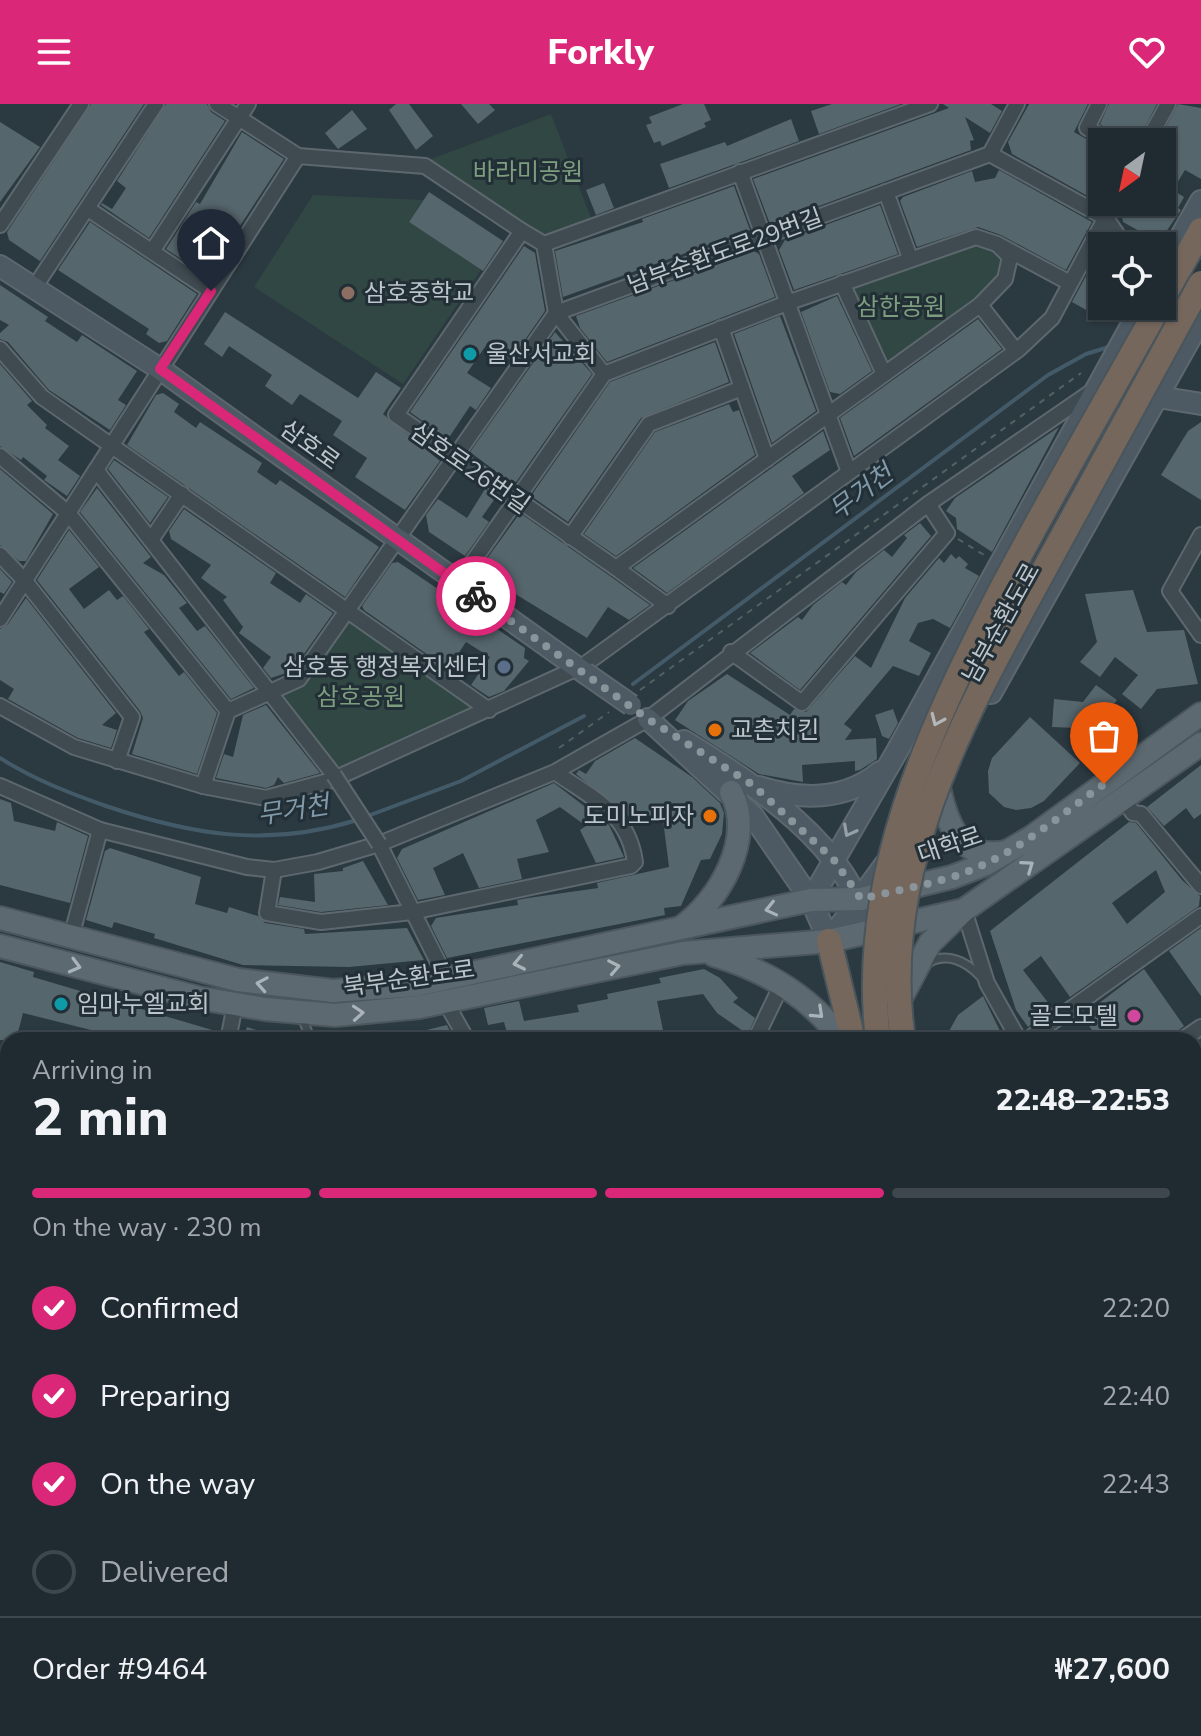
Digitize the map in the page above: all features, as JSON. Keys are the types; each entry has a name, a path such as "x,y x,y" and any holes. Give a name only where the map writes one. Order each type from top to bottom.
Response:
{"highway":[{"path":"1176,275 1201,230"},
{"path":"902,1032 897,998 904,897 943,767 979,691 1201,283"},
{"path":"878,1032 875,968 881,896 911,784 954,683 1012,569 1151,320"},
{"path":"870,932 901,998 909,1032"},
{"path":"829,941 851,1032"}],"main road":[{"path":"1176,243 1201,201"},
{"name":"삼호로","path":"0,266 160,369 581,670 633,699"},
{"name":"남부순환도로","path":"829,941 939,788 1201,319"},
{"name":"남부순환도로","path":"811,900 1134,320"},
{"path":"1158,397 1201,404"},
{"path":"633,699 648,719 731,792 753,816 811,900 829,941 964,910"},
{"name":"대학로","path":"677,930 811,900 861,899 967,872 1007,852 1201,714"},
{"path":"648,719 753,785 834,860 861,899 870,932"},
{"path":"901,998 930,943 964,910 1201,744"},
{"path":"753,785 807,798 866,782 889,764"},
{"path":"939,788 946,820 959,839 985,854 1007,852"},
{"path":"677,930 708,902 732,858 739,828 736,802 731,792"},
{"name":"북부순환도로","path":"0,918 205,973 296,990 372,989 446,978 677,930"},
{"name":"북부순환도로","path":"0,946 235,1005 300,1013 376,1012 702,951 829,941"},
{"path":"702,951 749,965 782,984 822,1015 836,1032"}],"street":[{"path":"0,225 81,104"},
{"path":"34,288 156,104"},
{"path":"217,104 298,156 425,166 544,244 556,313 604,374"},
{"path":"153,250 248,104"},
{"path":"544,244 930,104"},
{"path":"1016,104 990,154 1106,218 1116,232"},
{"path":"1088,129 1099,104"},
{"path":"1155,128 1168,104"},
{"name":"남부순환도로29번길","path":"556,313 990,154"},
{"path":"0,619 298,156"},
{"path":"740,172 849,472"},
{"path":"886,192 910,258"},
{"path":"88,209 211,291"},
{"path":"0,706 74,747 203,786 266,798 332,780 581,670 1016,351 1052,318 1106,218"},
{"name":"삼호로26번길","path":"522,231 396,415 668,606"},
{"path":"458,583 604,374 787,303 976,237 997,244 1070,283"},
{"path":"616,568 980,305 1005,279 1010,257 997,244"},
{"path":"842,283 884,374"},
{"path":"980,305 1016,351"},
{"path":"203,786 228,711 299,679 556,313"},
{"path":"721,328 767,459"},
{"path":"0,349 42,397 489,710"},
{"path":"570,537 649,424 742,388"},
{"path":"0,786 100,830 180,852 274,870 330,859 379,844 555,772 648,719 731,652 928,504 1097,388"},
{"path":"0,456 68,513 228,711"},
{"path":"96,470 334,775 379,844 446,978"},
{"path":"151,540 182,494"},
{"path":"731,652 802,703 947,533 928,504"},
{"path":"1201,535 1170,591 1201,635"},
{"path":"0,555 25,581 132,717 117,761"},
{"path":"274,870 267,913 321,922 412,912 631,866 635,862 631,838 619,819 555,772"},
{"path":"1123,799 1133,813 1141,814 1199,879"},
{"path":"71,937 100,830"},
{"path":"964,910 987,983 1015,1032"},
{"path":"1038,1032 1201,916"},
{"path":"759,1032 782,984"},
{"path":"445,1001 462,1032"},
{"path":"230,1032 235,1005"}],"lane":[{"path":"901,998 923,966 943,957 964,963 987,983"},
{"path":"300,1013 308,1032"}],"path":[{"path":"633,699 1081,373"},
{"path":"947,533 990,558"},
{"path":"559,748 610,712"}],"green space":[{"name":"바라미공원","path":"551,114 591,218 546,237 426,161"},
{"path":"313,195 423,200 409,222 481,270 403,384 254,287"},
{"name":"삼한공원","path":"976,237 1010,257 1005,279 884,374 842,283"},
{"name":"삼호공원","path":"347,620 476,709 342,767 336,765 279,694"}],"building":[{"path":"91,104 144,104 40,261 9,240 7,232"},
{"path":"166,104 207,104 211,112 225,121 149,238 101,205 112,209 126,188 117,181"},
{"path":"396,104 409,104 433,136 416,150 389,110"},
{"path":"461,104 489,104 495,110 478,124"},
{"path":"683,104 704,104 711,120 704,123 706,127 662,146 660,141 654,143 646,125 652,123 649,117"},
{"path":"832,104 901,104 819,134 811,111"},
{"path":"943,104 991,104 1002,111 990,133 965,117 974,140 970,141 971,150 770,224 753,179 949,108"},
{"path":"1029,104 1088,104 1074,132 1088,140 1088,196 1012,154 1008,142"},
{"path":"1109,104 1157,104 1144,128 1106,128 1100,124"},
{"path":"1178,104 1201,108 1201,179 1185,170 1176,185 1176,128 1165,128"},
{"path":"352,110 367,129 338,149 325,133"},
{"path":"791,119 799,141 669,188 660,164 725,142 727,146"},
{"path":"0,122 40,147 0,202"},
{"path":"242,132 284,159 207,276 166,249 196,202 200,204"},
{"path":"999,170 1092,222 1066,270 1001,235 978,227 917,247 900,201 903,197 972,171 975,182 995,178"},
{"path":"604,183 614,208 596,215 586,190"},
{"path":"734,186 750,230 563,297 555,251 643,222 642,219"},
{"path":"429,192 503,241 483,271 409,222"},
{"path":"1176,192 1184,197 1178,208 1181,210 1166,232 1141,232 1123,222 1122,216 1176,216"},
{"path":"880,205 898,254 794,290 779,250 785,240"},
{"path":"90,222 197,294 167,341 159,343 146,334 149,329 58,270"},
{"path":"524,246 535,253 545,311 511,360 487,344 467,373 491,388 476,410 470,406 448,439 410,412"},
{"path":"754,251 759,254 775,297 607,362 580,328 576,316"},
{"path":"1088,272 1088,311 1072,302"},
{"path":"0,285 48,317 45,321 77,342 82,335 137,371 118,400 126,405 110,430 49,390 8,342 0,339 0,333 9,325 0,320"},
{"path":"837,296 872,371 840,394 830,392 801,312"},
{"path":"225,312 358,398 376,372 401,388 383,414 440,461 405,510 355,477 367,458 333,435 342,421 300,394 292,405 265,386 272,375 229,346 222,357 204,344"},
{"path":"780,316 816,411 772,443 734,334"},
{"path":"978,319 1002,349 854,456 840,418"},
{"path":"555,332 592,374 514,485 470,452"},
{"path":"715,342 729,382 641,418 568,522 531,496 610,382"},
{"path":"0,364 32,401 27,405 47,425 45,428 69,446 58,460 80,476 67,496 44,480 47,476 23,457 21,460 0,446"},
{"path":"163,393 179,404 174,412 196,428 200,422 262,463 257,472 276,485 280,480 379,547 345,597 127,445 156,395"},
{"path":"729,404 733,412 739,410 755,455 616,556 584,534 655,432"},
{"path":"1201,422 1201,500 1161,475 1188,431"},
{"path":"1059,427 992,552 957,529 956,518 946,511 955,498"},
{"path":"823,431 830,450 792,476 804,493 667,593 633,568"},
{"path":"114,460 168,497 150,523 108,469"},
{"path":"0,469 53,514 26,561 19,561 0,545"},
{"path":"97,488 151,557 143,563 164,575 187,603 179,608 197,631 205,626 254,688 231,699 80,512"},
{"path":"485,489 496,497 482,517 489,522 465,556 429,532 426,515 438,499 467,518"},
{"path":"184,509 276,573 270,583 300,603 306,594 333,613 292,671 271,678 263,668 271,657 239,633 243,627 223,600 227,597 201,578 211,565 171,539 169,531"},
{"path":"520,513 650,605 629,620 608,607 587,638 478,571"},
{"path":"920,523 931,536 800,690 750,653 798,617 802,620 813,605 842,582 846,585 856,572 884,550 892,557 907,538 904,535"},
{"path":"69,530 99,567 69,589 84,609 109,590 117,600 123,596 149,629 144,632 179,676 184,672 217,713 197,774 132,754 143,718 140,711 37,580"},
{"path":"951,554 956,559 959,556 968,564 965,568 979,576 950,628 933,619 918,623 909,641 931,653 919,676 893,666 844,724 852,730 845,740 876,738 877,759 860,770 855,771 855,761 802,765 803,782 759,774 675,720 688,701 727,674 790,715 794,709 806,712 855,656 871,668 905,598 939,558 944,563"},
{"path":"398,562 525,648 524,658 529,661 504,691 489,697 471,685 490,657 466,642 448,669 364,610 362,606 392,563"},
{"path":"0,569 12,582 4,594 0,592"},
{"path":"1133,590 1147,632 1184,630 1198,684 1157,689 1141,709 1122,694 1138,675 1115,657 1100,677 1080,662 1097,642 1085,594"},
{"path":"26,598 116,713 102,725 117,730 111,748 78,738 8,699 14,689 0,680 0,629 8,624"},
{"path":"1096,685 1117,700 1104,718 1116,747 1090,755 1083,732 1076,728 1052,727 1054,699 1083,702"},
{"path":"266,705 320,773 284,783 278,777 274,785 266,788 216,778 224,754 233,757 243,715"},
{"path":"893,709 898,723 889,739 882,736 875,715"},
{"path":"1030,717 1080,763 1044,801 1031,808 1016,810 1004,807 989,793 988,771 992,758"},
{"path":"635,738 692,777 720,803 724,813 722,834 710,859 701,860 681,906 664,908 665,915 447,958 431,926 436,918 518,905 517,900 598,888 597,883 669,867 663,820 646,822 635,815 632,819 576,774 579,770 586,774 595,761"},
{"path":"1201,765 1201,814 1194,819 1186,808 1164,826 1147,807"},
{"path":"554,783 609,825 624,857 596,863 580,830 586,826 560,807 536,820 549,852 517,859 522,879 479,888 463,853 433,868 445,895 418,900 397,858 402,849"},
{"path":"0,799 11,803 14,821 55,831 57,822 88,836 70,903 0,885"},
{"path":"1129,822 1136,823 1182,880 1200,896 1199,906 1070,997 1041,956 1023,970 1053,1009 1028,1027 1016,1010 990,931","holes":["1156,870 1165,892 1127,924 1112,903"]},
{"path":"110,848 201,877 195,904 227,913 229,907 258,916 265,923 304,929 305,934 407,928 424,960 349,967 243,965 154,938 155,934 114,922 112,928 86,920 105,851"},
{"path":"363,861 388,905 321,912 278,905 280,897 315,902 314,874 343,871 343,868"},
{"path":"1201,928 1201,996 1169,951"},
{"path":"0,962 34,972 33,977 219,1032 99,1032 23,1013 18,1032 0,1032"},
{"path":"704,969 720,978 738,998 733,1002 755,1018 749,1032 742,1032 717,1013 703,994 657,1001 663,1032 507,1032 504,1022 488,1025 484,1008 519,1001 524,1021 579,1012 577,1005 608,999 607,994 661,983 659,978"},
{"path":"1144,969 1184,1026 1177,1032 1093,1032 1082,1016"},
{"path":"983,996 1001,1032 948,1032 958,1015"},
{"path":"447,1025 450,1032 418,1032"},
{"path":"247,1027 262,1032 245,1032"}],"waterway":[{"name":"무거천","path":"633,684 1048,375 1086,354 1112,346"},
{"name":"무거천","path":"365,817 461,781 584,716"},
{"name":"무거천","path":"0,758 38,779 92,801 199,831 261,836 292,834 357,820"}],"way so far":[{"path":"476,596 648,719 753,785 834,860 861,899 952,877 986,864 1032,837 1104,784"}],"place":[{"name":"삼호중학교","path":"348,293"},
{"name":"울산서교회","path":"470,354"},
{"name":"삼호동 행정복지센터","path":"504,667"},
{"name":"교촌치킨","path":"715,730"},
{"name":"도미노피자","path":"710,816"},
{"name":"임마누엘교회","path":"61,1004"},
{"name":"골드모텔","path":"1134,1016"}],"route":[{"path":"211,291 160,369 476,596"}]}
